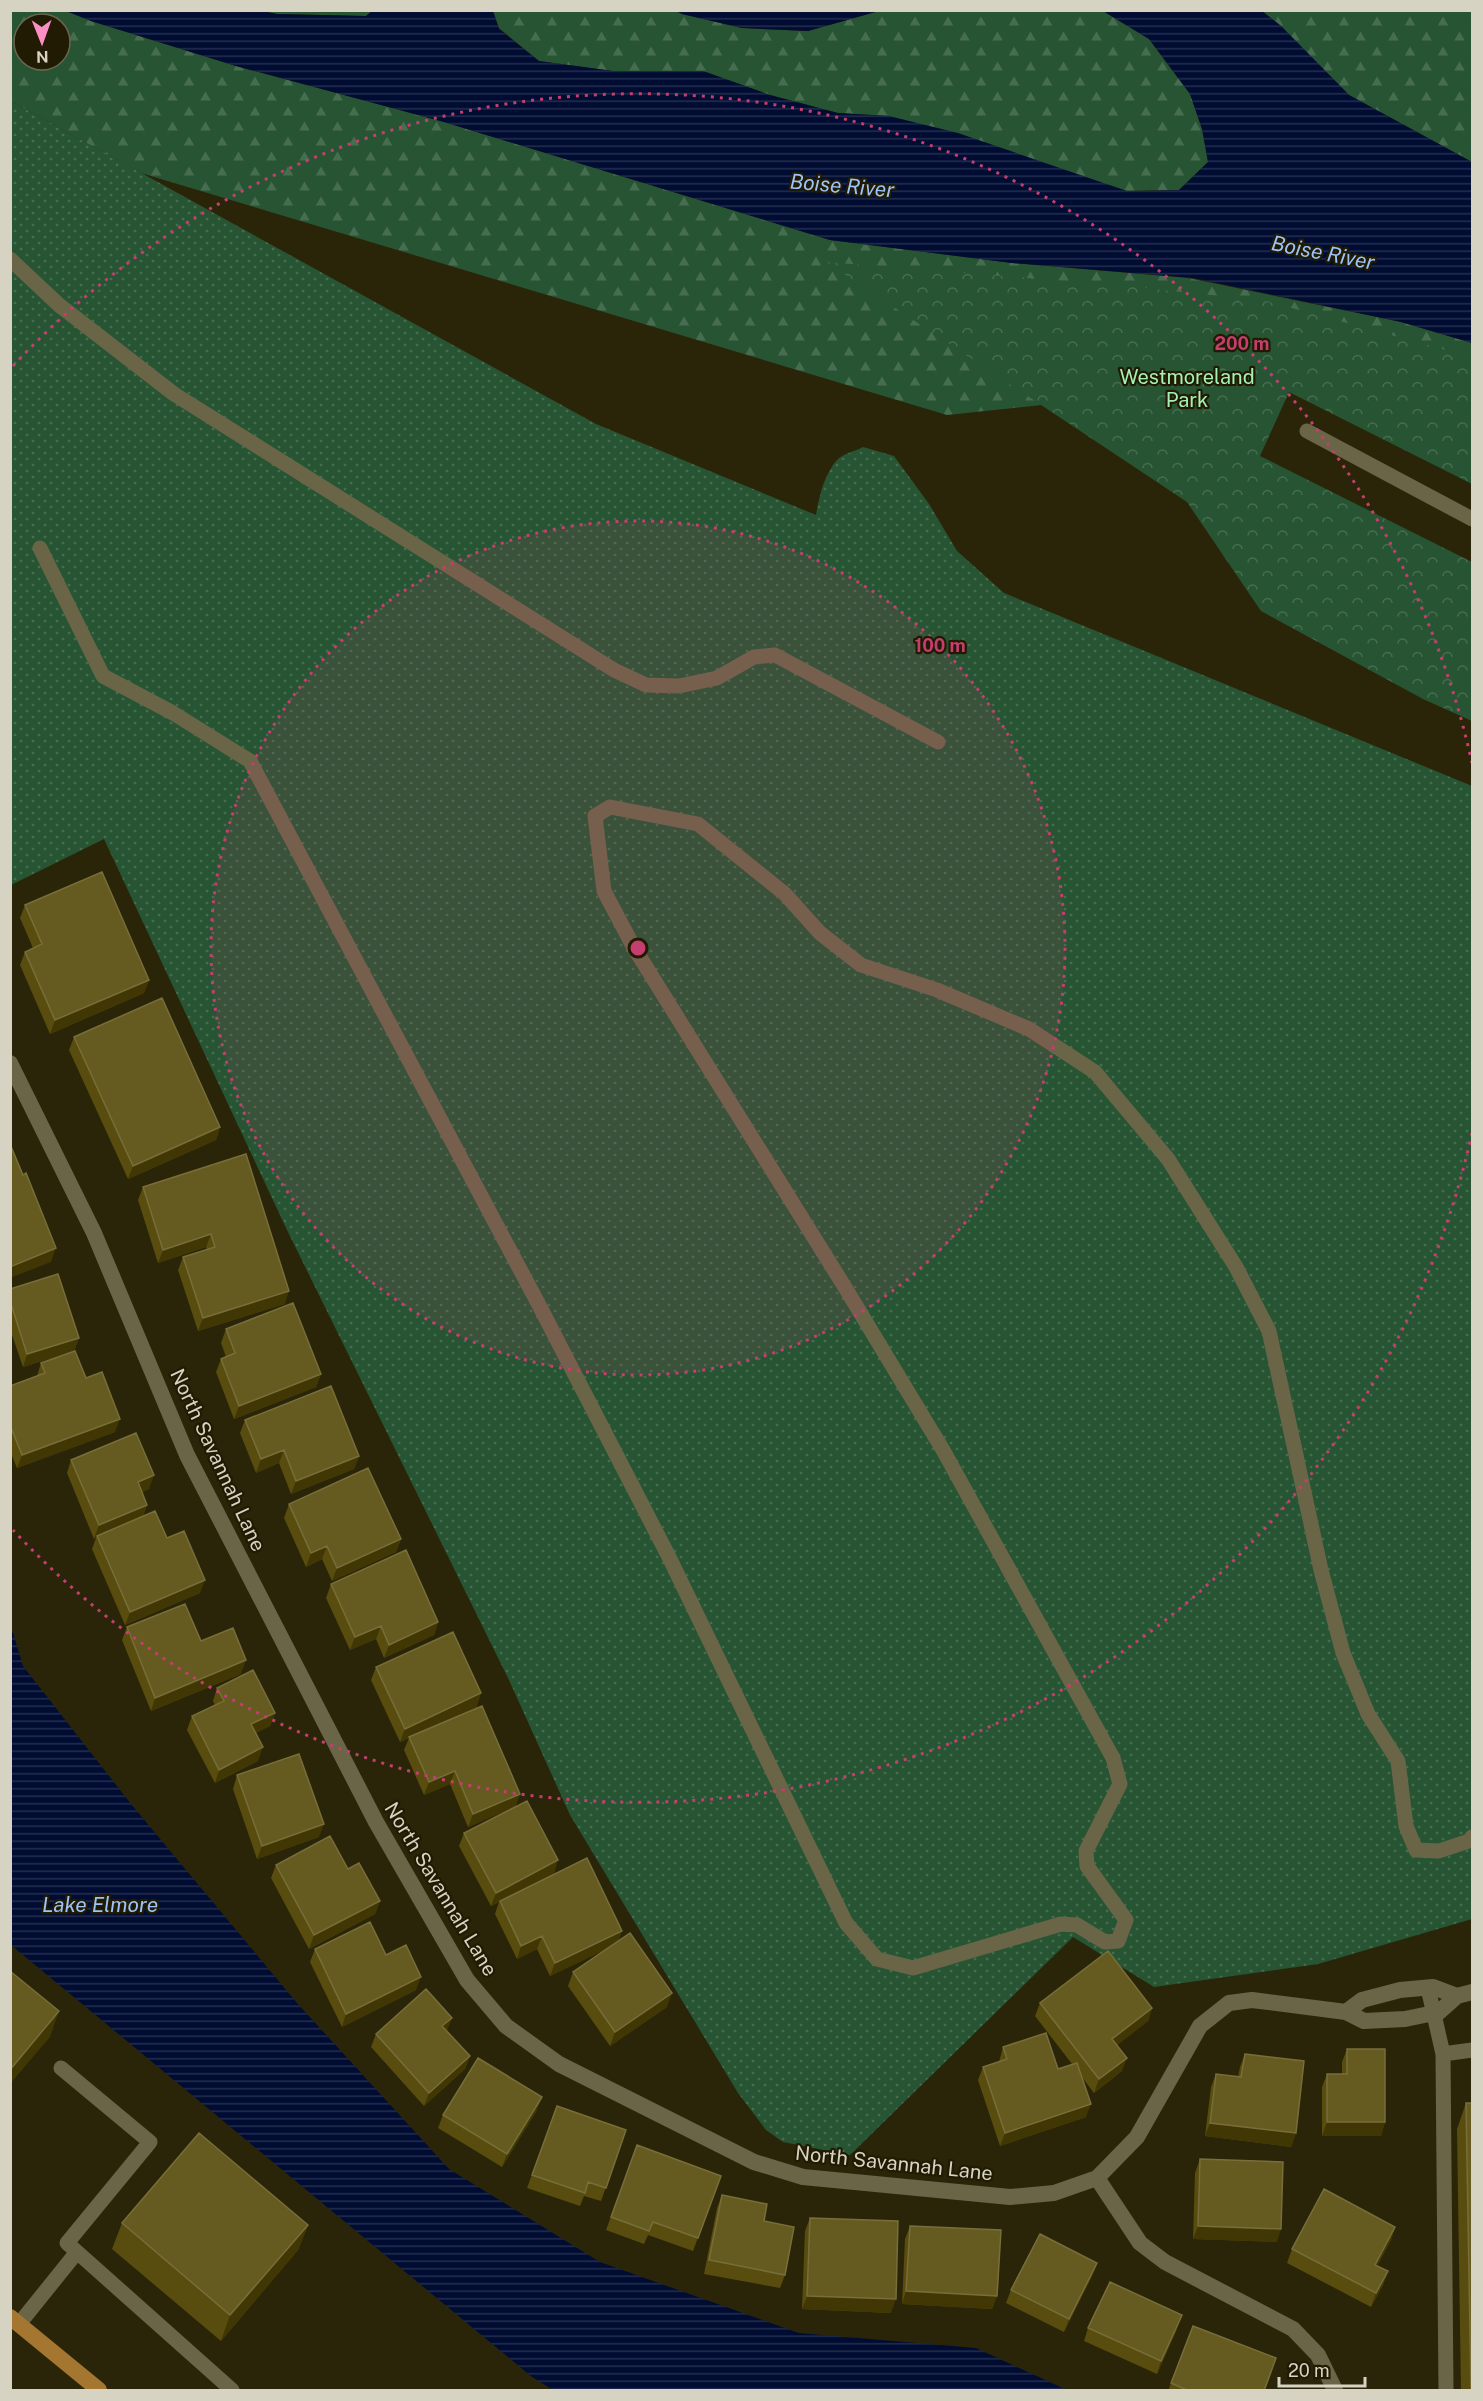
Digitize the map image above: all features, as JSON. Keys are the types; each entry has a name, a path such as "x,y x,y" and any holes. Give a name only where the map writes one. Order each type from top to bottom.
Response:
{"main road":[{"path":"15,2320 99,2391"}],"street":[{"name":"North Savannah Lane","path":"10,1063 94,1233 187,1455 376,1822 466,1980 506,2025 559,2064 754,2162 794,2175 1010,2197 1054,2193 1097,2178 1137,2137 1200,2026 1229,2003 1252,2000 1346,2012"},
{"path":"1433,1987 1465,1994 1439,2012 1405,2019 1364,2020 1346,2012 1362,2000 1400,1990 1433,1987"},
{"path":"1097,2178 1140,2243 1165,2262 1293,2329 1318,2355 1335,2391"}],"lane":[{"path":"10,259 59,305 174,394 614,670 646,685 679,686 717,678 754,657 775,655 938,742"},
{"path":"1307,431 1473,519"},
{"path":"40,548 103,676 172,713 250,761 522,1273 669,1557 846,1923 877,1959 913,1968 1061,1924 1077,1925 1105,1942 1118,1941 1126,1920 1087,1866 1086,1851 1120,1784 1113,1758 943,1450 840,1279 633,946 604,891 595,816 610,807 698,824 785,894 820,933 861,965 937,990 1029,1029 1095,1072 1168,1159 1236,1268 1269,1331 1321,1570 1343,1653 1368,1714 1398,1761 1406,1826 1416,1850 1439,1851 1469,1841 1473,1837"},
{"path":"1428,1988 1443,2054 1446,2391"},
{"path":"1443,2054 1473,2050"},
{"path":"61,2068 150,2142 67,2243 232,2391"},
{"path":"15,2320 77,2252"}],"green space":[{"path":"11,11 68,12 12,12 12,72 72,72 72,13 236,66 444,122 830,240 1012,263 1188,278 1401,322 1472,343 1472,397 1391,368 947,415 141,173 11,101"},
{"path":"262,11 373,11 366,16 277,14"},
{"path":"493,11 676,11 742,28 808,31 879,11 1103,11 1149,39 1190,94 1202,129 1208,162 1179,190 1127,191 889,116 838,113 770,95 703,71 613,71 539,61 499,28"},
{"path":"1262,11 1472,11 1472,162 1349,95 1281,26"},
{"path":"11,101 596,424 816,515 825,479 839,458 863,447 894,456 929,504 957,551 1004,593 1472,786 1472,1919 1318,1964 1154,1987 1073,1937 850,2155 783,2142 766,2130 738,2093 570,1815 509,1680 287,1230 104,839 11,885"},
{"name":"Westmoreland Park","path":"826,262 1116,285 1266,301 1472,357 1472,484 1289,392 1260,456 1472,562 1472,721 1423,699 1261,611 1187,502"}],"water":[{"name":"Boise River","path":"373,10 493,11 499,29 539,61 613,71 703,71 770,95 838,113 889,116 958,133 1127,191 1179,190 1208,162 1202,129 1190,94 1149,39 1103,11 1262,11 1281,26 1349,95 1472,162 1472,343 1401,322 1193,278 1012,263 830,240 444,122 236,66 91,21 66,11 262,11 277,14 366,16"},
{"path":"676,11 879,11 808,31 742,28"},
{"name":"Lake Elmore","path":"10,1623 23,1666 131,1804 297,2003 449,2169 600,2262 799,2333 976,2348 1067,2390 553,2390 532,2377 11,1945"}],"building":[{"path":"102,872 149,980 55,1020 25,952 42,944 25,905"},
{"path":"162,998 220,1127 133,1166 74,1037"},
{"path":"10,1144 23,1175 26,1173 56,1248 10,1267"},
{"path":"246,1154 289,1291 203,1318 183,1257 215,1247 211,1234 163,1250 143,1187"},
{"path":"58,1274 79,1338 27,1354 10,1301 10,1289"},
{"path":"293,1303 321,1374 239,1406 221,1359 235,1353 226,1329"},
{"path":"75,1351 86,1378 102,1372 120,1419 22,1455 10,1425 10,1386 45,1373 41,1363"},
{"path":"331,1386 359,1456 296,1481 284,1450 261,1459 245,1420"},
{"path":"136,1433 154,1475 138,1482 147,1505 99,1525 71,1460"},
{"path":"368,1468 401,1539 337,1568 327,1546 311,1553 289,1504"},
{"path":"155,1511 167,1538 184,1531 205,1580 130,1612 97,1536"},
{"path":"406,1550 438,1622 389,1645 381,1626 355,1637 331,1584"},
{"path":"185,1604 201,1641 233,1628 246,1660 155,1698 127,1627"},
{"path":"453,1632 481,1693 405,1729 376,1667"},
{"path":"253,1670 275,1713 251,1724 263,1747 219,1770 192,1716 224,1701 217,1688"},
{"path":"482,1706 520,1794 473,1814 455,1771 429,1782 409,1737"},
{"path":"299,1754 324,1824 262,1846 237,1775"},
{"path":"527,1801 558,1860 496,1893 464,1833"},
{"path":"330,1836 348,1869 359,1863 380,1901 314,1935 276,1865"},
{"path":"587,1858 622,1931 555,1963 542,1936 521,1946 500,1901"},
{"path":"370,1922 386,1955 406,1945 421,1977 346,2014 315,1949"},
{"path":"630,1933 672,1993 615,2032 573,1972"},
{"path":"1108,1951 1152,2008 1112,2039 1127,2058 1099,2079 1040,2003"},
{"path":"10,1971 59,2011 10,2070"},
{"path":"426,1989 452,2018 442,2026 470,2056 429,2093 376,2034"},
{"path":"1046,2033 1058,2069 1077,2063 1091,2104 1005,2133 983,2067 1007,2059 1003,2047"},
{"path":"1347,2049 1385,2049 1385,2122 1327,2122 1327,2074 1347,2074"},
{"path":"1245,2054 1304,2061 1296,2133 1210,2123 1216,2074 1241,2077"},
{"path":"478,2058 542,2097 507,2154 443,2115"},
{"path":"1466,2103 1473,2103 1473,2391 1471,2391"},
{"path":"557,2106 626,2130 606,2188 588,2182 585,2193 532,2175"},
{"path":"199,2133 308,2225 230,2315 122,2223"},
{"path":"637,2145 721,2176 698,2238 653,2222 649,2231 611,2217"},
{"path":"1200,2159 1283,2162 1281,2229 1198,2226"},
{"path":"1324,2189 1395,2227 1375,2265 1388,2271 1376,2293 1292,2249"},
{"path":"722,2195 767,2204 764,2221 794,2227 785,2275 709,2260"},
{"path":"810,2218 898,2221 896,2299 807,2296"},
{"path":"910,2226 1001,2230 997,2296 906,2291"},
{"path":"1040,2234 1097,2263 1069,2319 1011,2290"},
{"path":"1110,2282 1182,2315 1161,2361 1088,2328"},
{"path":"1193,2326 1276,2358 1264,2391 1189,2391 1171,2383"}]}
